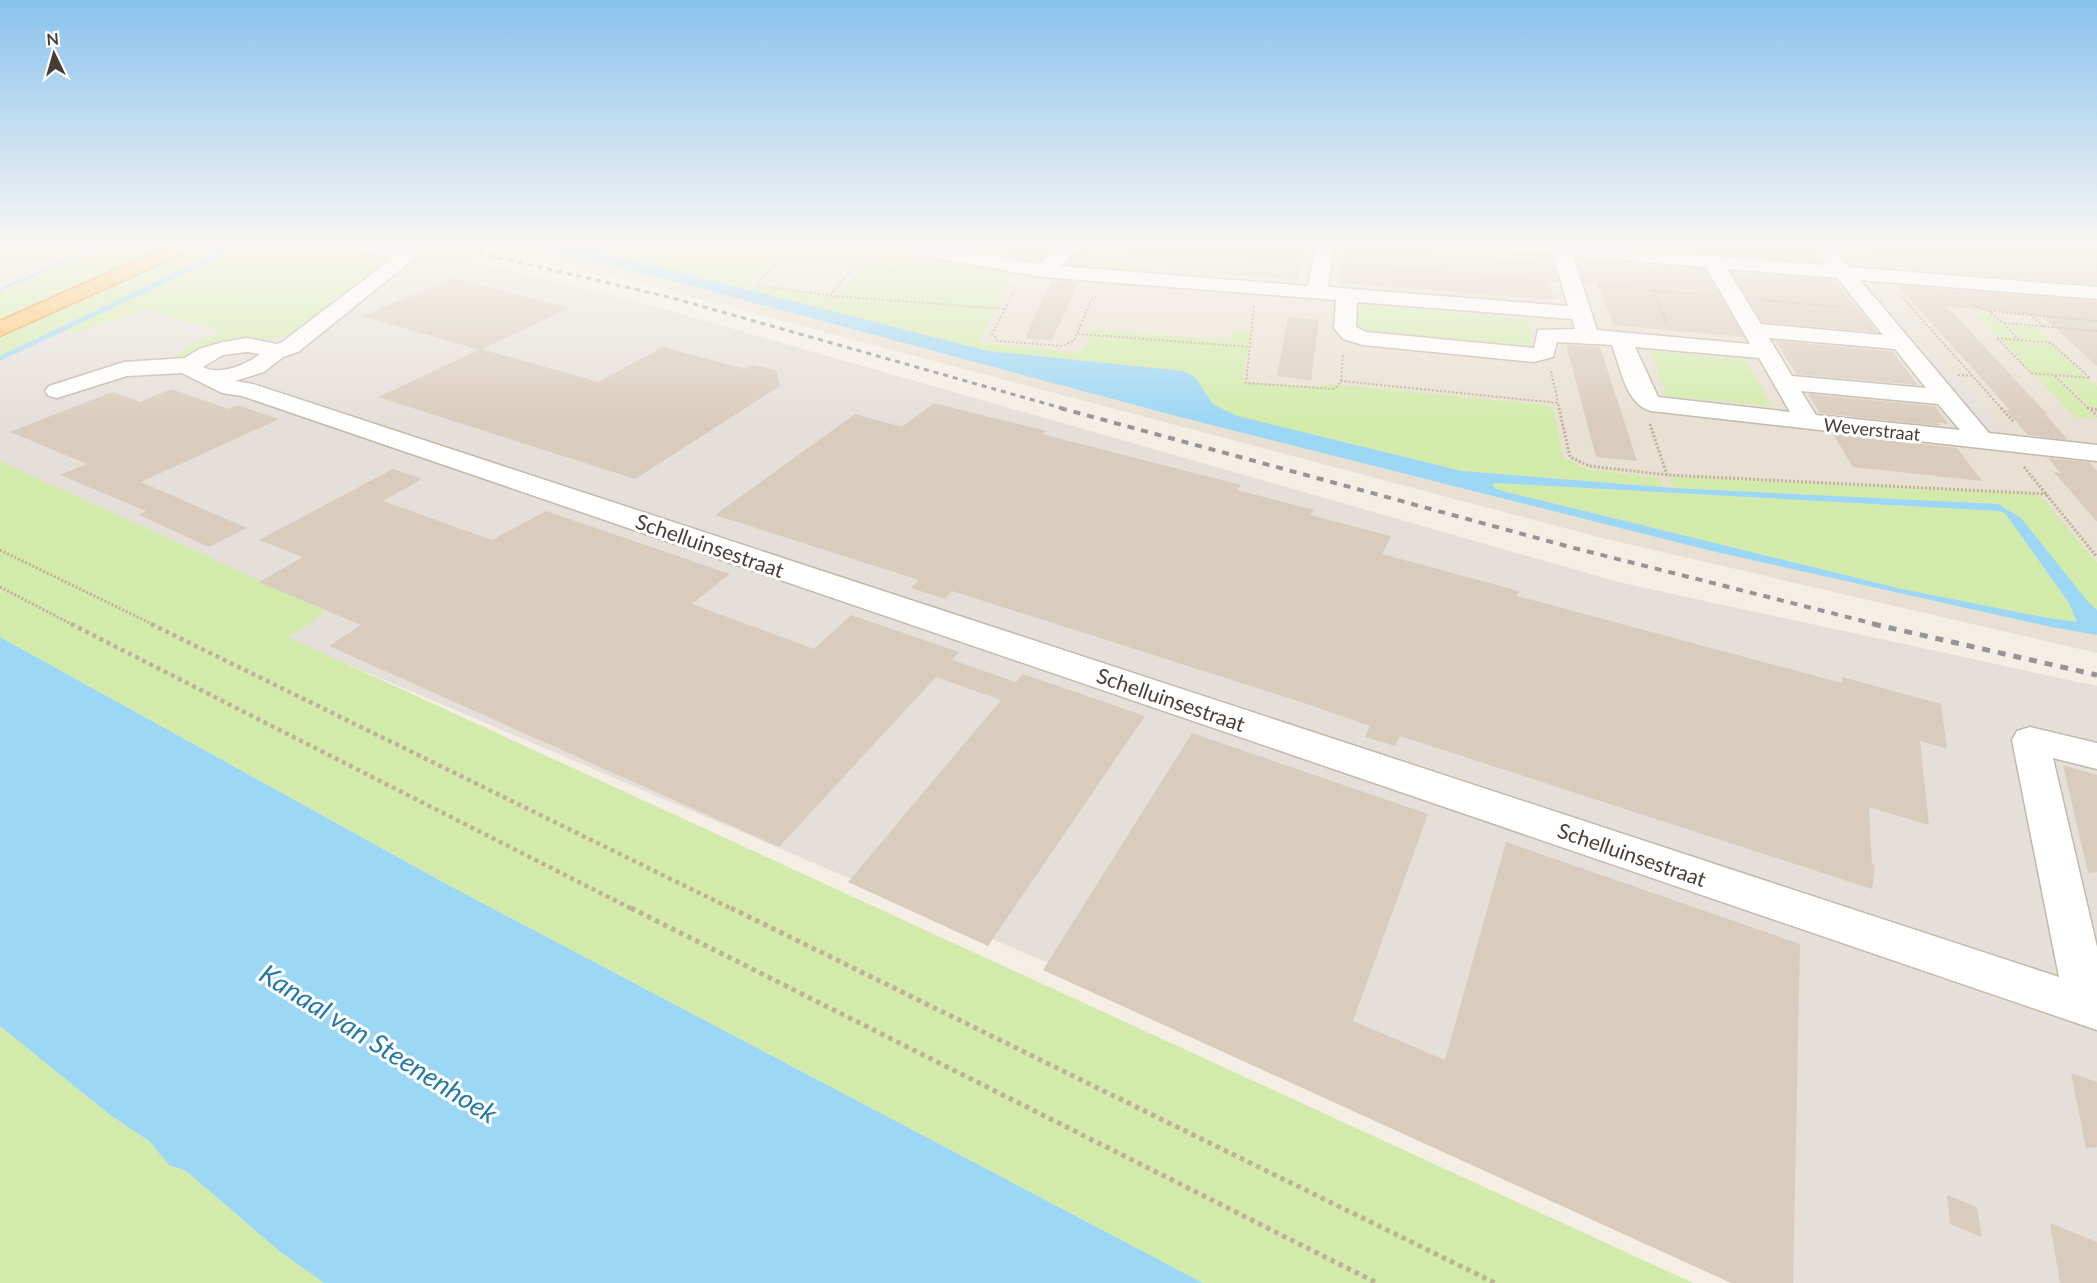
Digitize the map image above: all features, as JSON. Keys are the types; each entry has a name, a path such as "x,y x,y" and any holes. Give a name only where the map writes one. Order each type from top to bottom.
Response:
{"highway":[{"path":"0,314 23,304"},
{"path":"0,329 56,304"}],"street":[{"path":"57,391 124,369 200,370 201,357 218,350 248,345 268,350 290,347 346,304"},
{"path":"1240,304 1254,306 1319,304"},
{"path":"1346,304 1345,328 1351,334 1363,338 1541,354 1546,350 1546,335 1588,336 1767,352"},
{"path":"1366,304 1580,313"},
{"path":"1577,304 1588,336"},
{"path":"1740,304 1808,422"},
{"path":"1870,304 1944,397 2002,437"},
{"path":"1756,330 1901,343"},
{"path":"1621,339 1643,395 1648,402"},
{"path":"248,379 267,361 268,350"},
{"path":"1846,366 1863,389"},
{"name":"Schelluinsestraat","path":"200,370 230,388 248,379 2092,1009"},
{"path":"1784,382 1944,397"},
{"name":"Weverstraat","path":"1648,402 1662,406 1808,422 2002,437 2097,453"},
{"path":"2092,1009 2030,740 2097,756"}],"path":[{"path":"941,304 1005,309"},
{"path":"1009,304 992,334 998,341 1061,346 1074,342 1090,304"},
{"path":"1659,304 1676,344"},
{"path":"1810,304 1874,309"},
{"path":"1904,304 2002,437 2097,557"},
{"path":"1970,304 1989,311 2097,321"},
{"path":"1254,306 1246,383 1335,389 1341,381 1558,403"},
{"path":"1989,311 2020,340"},
{"path":"2031,315 2044,327"},
{"path":"2003,323 2097,331"},
{"path":"1078,334 1251,347"},
{"path":"1997,338 2052,343 2090,378 2055,376 2031,373 1997,338"},
{"path":"1541,354 1549,362 1570,457 1589,466 1667,475 2047,494"},
{"path":"2055,376 2097,416"},
{"path":"1648,402 1645,410 1667,475"},
{"path":"2090,410 2097,410"},
{"path":"0,550 1495,1283"},
{"path":"0,587 228,706 1377,1283"}],"shaded area":[{"path":"117,304 646,304 1618,582 2097,686 2097,1283 1745,1283 1426,1124 258,626 0,473 0,360"},
{"path":"718,304 2097,304 2097,653 1602,538"},
{"path":"1876,304 1891,304 1914,329 1897,327"},
{"path":"1903,336 1917,337 1949,371 1934,370"},
{"path":"1936,375 1956,377 2002,429 1980,427"}],"green space":[{"path":"0,304 110,304 0,356"},
{"path":"121,304 334,304 288,337 239,341 186,360 170,361 191,344 222,332 146,309 75,334 64,331"},
{"path":"804,304 997,304 978,342 1076,353 1085,348 1090,330 1232,340 1233,331 1251,332 1242,382 1313,387 1332,384 1546,405 1553,408 1564,458 1586,469 1660,478 1664,487 1462,471 1237,416 1213,404 1195,378 1183,371 988,351"},
{"path":"1358,304 1527,319 1533,346 1357,330"},
{"path":"1974,314 1992,315 2016,339 1997,337"},
{"path":"2008,325 2036,328 2051,342 2022,339"},
{"path":"2001,339 2051,344 2086,378 2033,373"},
{"path":"1650,351 1746,360 1771,406 1667,396"},
{"path":"2034,374 2054,376 2096,419 2075,417"},
{"path":"2060,377 2090,380 2097,387 2097,409 2091,408"},
{"path":"0,461 322,609 323,614 288,637 1693,1283 1203,1283 450,886 0,637"},
{"path":"1676,477 2031,494 2043,499 2097,563 2097,610 2021,518 1998,504 1673,488 1669,479"},
{"path":"1493,484 1998,511 2005,513 2069,603 2078,622 1902,589 1503,491 1494,488"},
{"path":"0,1026 110,1115 149,1141 169,1165 186,1171 278,1250 324,1283 0,1283"}],"water":[{"path":"109,304 121,304 0,361 0,356"},
{"path":"758,304 804,304 988,351 1183,371 1195,377 1213,404 1237,416 1462,471 1673,488 1998,504 2021,518 2097,610 2097,635 2046,626 1712,551 1180,417","holes":["1493,484 2005,513 2069,603 2077,622 1902,589 1503,491 1494,488"]},
{"name":"Kanaal van Steenenhoek","path":"0,637 450,886 1203,1283 324,1283 278,1250 186,1171 169,1165 149,1141 110,1115 0,1026"}],"building":[{"path":"391,304 553,304 569,308 480,350 362,316"},
{"path":"1040,304 1069,304 1052,340 1025,338"},
{"path":"1606,304 1725,304 1744,337 1613,325"},
{"path":"1751,304 1854,304 1877,332 1762,322"},
{"path":"1914,304 2097,304 2097,366 2042,316 1944,306 2048,415 2045,414 2068,440 2028,435 2006,410 2010,410"},
{"path":"1288,317 1319,320 1311,380 1277,376"},
{"path":"1776,341 1892,351 1918,385 1796,374"},
{"path":"1566,345 1600,347 1637,461 1596,457"},
{"path":"663,347 745,369 752,365 776,370 780,386 635,479 378,397 481,349 598,382"},
{"path":"171,389 229,409 238,405 279,419 141,482 247,528 209,547 139,515 146,511 60,475 87,464 10,432 112,392 140,402"},
{"path":"1808,394 1935,406 1948,424 1938,422 1940,426 1820,413"},
{"path":"934,403 1046,431 1042,434 1241,485 1237,490 1314,510 1310,515 1391,536 1382,554 1519,591 1517,596 1842,683 1842,677 1941,704 1947,749 1920,741 1929,825 1869,807 1872,864 1875,865 1872,889 1400,736 1395,746 1365,737 1370,726 1304,703 952,591 945,599 911,588 919,580 715,515 855,414 902,427"},
{"path":"1833,434 1957,448 1982,481 1853,467"},
{"path":"2048,458 2089,462 2097,471 2097,522 2054,472 2061,473"},
{"path":"393,469 422,479 383,501 492,540 546,511 730,574 692,604 814,649 851,615 959,652 952,660 1016,682 1023,674 1145,716 988,946 848,882 1001,700 936,677 779,847 329,646 361,625 259,582 303,557 259,540"},
{"path":"1192,733 1428,814 1353,1021 1445,1060 1506,842 1800,944 1793,1283 1731,1283 1043,970"},
{"path":"2063,765 2097,775 2097,872 2088,873"},
{"path":"2071,1073 2097,1082 2097,1147 2086,1148"},
{"path":"1947,1195 1977,1207 1982,1237 1950,1224"},
{"path":"2050,1223 2097,1242 2097,1283 2060,1283"}],"railway":[{"path":"693,304 1065,409"},
{"path":"1060,408 1570,547 1879,625"},
{"path":"1873,624 2097,675"}]}
